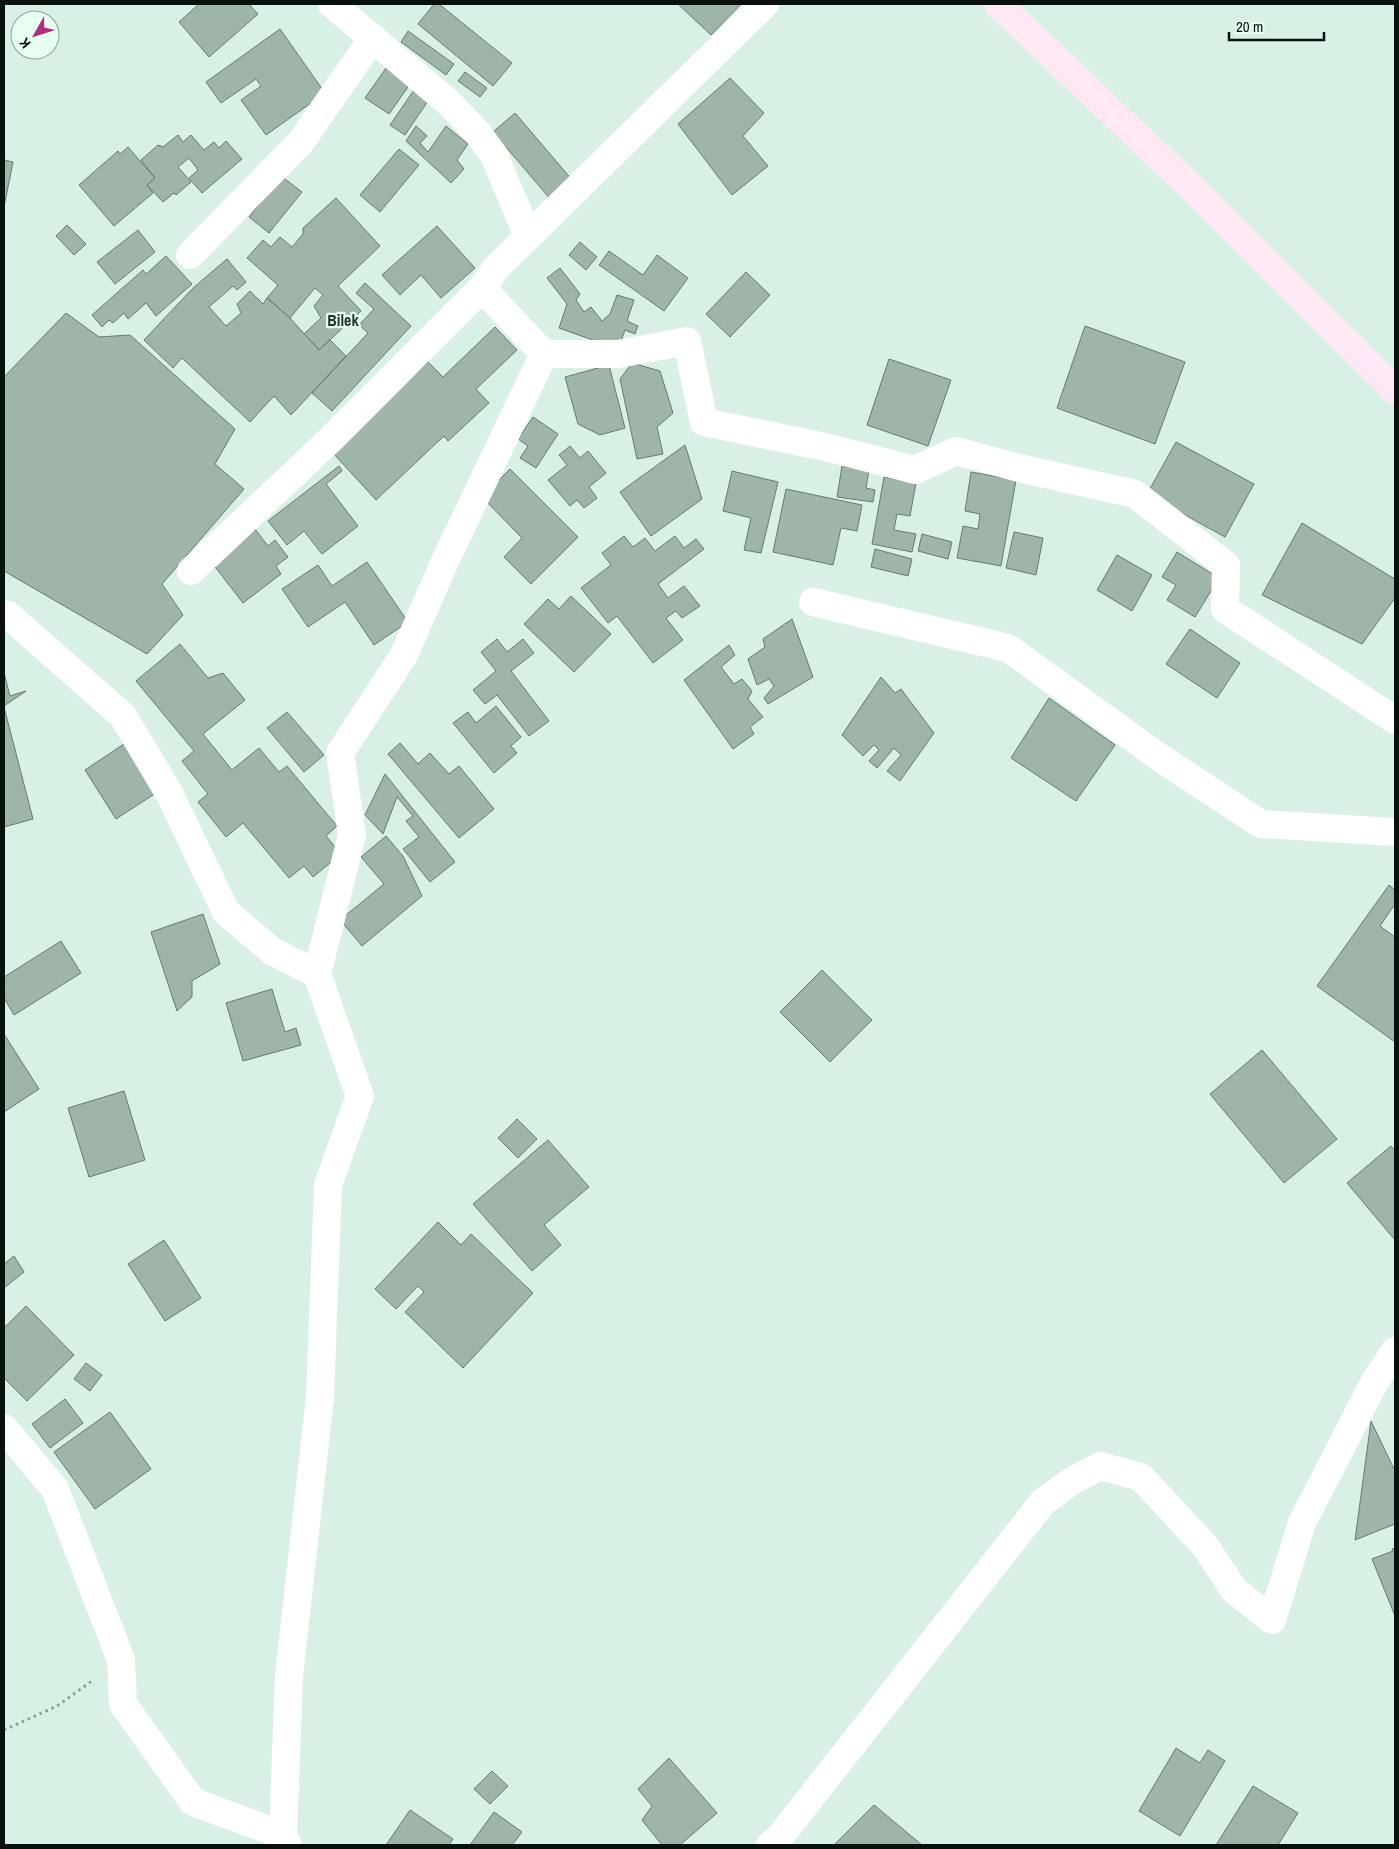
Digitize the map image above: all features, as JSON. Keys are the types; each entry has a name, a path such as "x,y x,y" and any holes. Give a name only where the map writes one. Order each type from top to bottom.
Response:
{"main road":[{"path":"998,4 1194,190 1395,390"}],"street":[{"path":"332,4 449,103 476,131 494,155 528,236"},
{"path":"191,571 330,440 482,288 496,268 765,4"},
{"path":"190,255 300,143 373,38"},
{"path":"482,288 544,354 618,354 686,340 704,422 825,447 915,470 956,451 1134,494 1226,565 1225,608 1395,720"},
{"path":"4,1428 55,1489 120,1660 123,1704 193,1802 286,1840 289,1676 320,1397 328,1185 360,1096 318,974 352,835 340,753 404,655 446,560 544,354"},
{"path":"813,602 1008,648 1162,759 1261,824 1395,832"},
{"path":"4,614 8,615 122,716 170,794 226,912 272,951 318,974"},
{"path":"770,1845 779,1838 1043,1502 1072,1481 1100,1466 1141,1477 1205,1546 1234,1590 1272,1620 1302,1523 1374,1383 1395,1351"}],"path":[{"path":"4,1730 57,1706 120,1660"}],"building":[{"path":"199,4 249,4 258,14 209,57 179,22"},
{"path":"434,4 439,4 512,63 493,86 418,24"},
{"path":"678,4 741,4 711,35"},
{"path":"280,29 325,93 266,135 241,100 261,86 256,79 221,103 206,82"},
{"path":"408,31 454,64 446,75 401,42"},
{"path":"391,61 415,77 389,114 365,98"},
{"path":"465,72 487,88 480,97 458,81"},
{"path":"730,78 764,113 743,136 768,166 732,195 678,124"},
{"path":"414,90 428,101 405,135 390,125"},
{"path":"515,113 574,182 552,201 493,132"},
{"path":"416,126 427,136 420,143 428,152 446,126 468,144 457,160 464,169 451,183 406,141"},
{"path":"178,135 183,142 191,135 204,150 214,142 219,148 226,141 242,159 202,193 189,178 198,170 189,158 178,167 191,182 176,195 174,193 163,202 147,185 155,178 141,160 158,145 163,147"},
{"path":"128,147 155,178 147,185 153,193 114,226 79,185 118,151 120,154"},
{"path":"399,149 419,165 380,212 360,195"},
{"path":"4,160 13,162 4,207"},
{"path":"281,176 302,192 269,233 249,217"},
{"path":"336,198 380,246 338,286 361,311 319,350 304,334 321,318 314,306 323,295 315,288 290,318 267,298 278,285 247,258 263,240 271,247 280,237 292,247 303,234 303,228"},
{"path":"67,225 86,244 74,255 56,236"},
{"path":"437,226 475,268 441,298 421,275 400,295 382,275"},
{"path":"138,230 155,252 115,284 97,262"},
{"path":"580,242 597,257 586,270 569,255"},
{"path":"609,251 643,275 657,255 688,278 664,311 599,265"},
{"path":"166,256 192,284 156,316 146,303 128,319 124,313 113,323 109,320 102,327 92,315 143,270 146,274"},
{"path":"227,259 246,282 237,290 233,286 209,307 226,326 241,313 237,304 250,291 263,304 267,298 290,318 319,350 330,340 346,356 291,415 274,396 250,422 182,358 173,368 144,340 193,288"},
{"path":"560,268 580,294 576,300 584,312 591,307 602,321 610,314 617,295 634,300 627,321 638,326 635,334 625,330 618,349 559,328 567,304 547,278"},
{"path":"746,272 770,295 730,337 706,314"},
{"path":"365,283 411,326 332,411 312,393 368,333 359,325 374,309 356,293"},
{"path":"66,313 99,337 130,335 235,429 215,464 244,489 162,584 183,615 147,654 4,571 4,377"},
{"path":"1085,326 1185,362 1155,444 1057,408"},
{"path":"495,327 517,350 476,389 489,403 448,441 444,436 376,500 332,452 428,362 443,377"},
{"path":"889,359 951,380 928,446 867,425"},
{"path":"632,363 660,371 673,413 657,427 663,454 637,459 620,379"},
{"path":"609,365 625,428 600,435 578,424 565,377"},
{"path":"533,417 558,434 536,468 520,458 528,446 518,439"},
{"path":"1176,442 1254,484 1225,537 1147,494"},
{"path":"685,445 702,499 651,536 620,492"},
{"path":"570,446 580,458 588,451 606,473 589,487 597,498 584,508 577,500 570,506 548,480 567,465 559,455"},
{"path":"339,466 342,471 326,484 358,526 322,554 304,531 287,545 268,521"},
{"path":"842,466 869,470 866,488 875,490 873,502 837,497"},
{"path":"510,469 578,537 531,584 504,557 522,538 482,497"},
{"path":"732,471 778,482 761,553 744,550 751,518 723,511"},
{"path":"971,472 1016,480 1001,566 957,558 963,526 978,529 980,514 965,511"},
{"path":"884,477 916,483 910,516 897,514 894,530 916,534 912,552 872,544"},
{"path":"786,489 862,505 857,531 841,528 833,565 773,552"},
{"path":"1302,523 1395,579 1395,598 1362,644 1262,595"},
{"path":"255,529 268,546 275,540 288,557 276,566 281,574 243,603 212,563"},
{"path":"1014,532 1043,538 1036,575 1006,568"},
{"path":"922,534 952,542 948,559 918,551"},
{"path":"624,536 633,547 645,538 655,551 675,536 684,548 696,539 704,549 658,584 668,598 684,586 700,606 682,618 676,611 666,618 683,640 653,663 617,616 608,623 581,588 611,565 602,553"},
{"path":"875,549 912,559 908,576 871,567"},
{"path":"1177,552 1219,578 1195,617 1167,600 1176,585 1162,577"},
{"path":"1117,555 1152,575 1132,611 1097,590"},
{"path":"367,562 408,622 374,645 345,602 308,627 282,589 318,565 332,586"},
{"path":"571,596 611,634 574,672 524,624 548,599 559,609"},
{"path":"792,619 813,677 768,704 764,698 774,686 769,679 757,685 748,659 765,647 763,639"},
{"path":"1190,629 1240,663 1217,698 1166,664"},
{"path":"497,639 507,652 523,639 534,653 511,671 549,721 529,736 497,695 485,704 473,690 496,671 481,652"},
{"path":"180,644 208,678 223,673 245,700 203,734 232,770 259,748 279,772 287,766 337,826 326,836 341,854 313,877 304,866 289,878 243,823 226,837 198,802 208,794 182,761 194,751 136,681"},
{"path":"729,645 735,655 721,667 734,684 742,679 752,691 748,699 763,717 750,727 754,734 733,749 684,680"},
{"path":"4,673 10,696 26,691 4,706"},
{"path":"881,677 895,693 901,689 934,733 900,781 887,771 901,755 894,748 877,768 869,761 879,750 874,745 863,756 842,735"},
{"path":"1049,698 1115,745 1076,801 1011,758"},
{"path":"496,706 521,737 511,746 517,753 494,773 453,723 468,712 476,723"},
{"path":"4,707 33,819 4,827"},
{"path":"287,712 324,755 304,772 267,728"},
{"path":"400,743 418,764 430,753 449,774 459,766 494,809 459,838 388,754"},
{"path":"124,744 156,793 116,819 85,770"},
{"path":"385,774 455,862 430,882 403,849 419,837 406,821 413,816 397,797 383,834 365,815"},
{"path":"386,836 403,856 422,896 362,946 340,920 384,884 361,857"},
{"path":"1389,885 1395,890 1395,904 1380,926 1395,937 1395,1042 1317,986"},
{"path":"203,914 220,964 192,981 192,997 177,1011 151,932"},
{"path":"61,941 81,973 14,1015 4,998 4,977"},
{"path":"822,970 872,1020 830,1062 780,1012"},
{"path":"272,989 285,1032 296,1028 301,1045 243,1061 226,1003"},
{"path":"4,1034 39,1089 4,1112"},
{"path":"1262,1050 1337,1139 1284,1183 1210,1094"},
{"path":"124,1091 145,1160 89,1177 68,1108"},
{"path":"517,1119 537,1139 518,1158 498,1138"},
{"path":"548,1140 589,1187 544,1225 561,1245 532,1271 473,1204"},
{"path":"1391,1146 1395,1151 1395,1240 1347,1183"},
{"path":"438,1222 461,1245 471,1234 533,1293 463,1368 405,1312 424,1292 418,1286 396,1309 375,1289"},
{"path":"164,1240 201,1298 165,1321 128,1264"},
{"path":"14,1256 24,1272 4,1288 4,1264"},
{"path":"26,1306 74,1355 27,1401 4,1378 4,1328"},
{"path":"86,1363 102,1375 90,1391 74,1379"},
{"path":"65,1399 83,1423 50,1448 32,1424"},
{"path":"110,1412 151,1469 95,1509 54,1452"},
{"path":"1371,1421 1395,1471 1395,1524 1355,1540"},
{"path":"1395,1548 1395,1616 1372,1559 1393,1551 1392,1549"},
{"path":"1176,1748 1200,1763 1208,1750 1225,1761 1180,1836 1139,1811"},
{"path":"669,1758 717,1813 680,1845 662,1845 642,1820 652,1806 638,1789"},
{"path":"492,1771 508,1786 490,1804 474,1789"},
{"path":"1253,1786 1298,1813 1278,1845 1216,1845"},
{"path":"874,1805 922,1845 834,1845"},
{"path":"410,1810 453,1839 449,1845 386,1845"},
{"path":"494,1812 522,1832 512,1845 470,1845"}],"district":[{"name":"Bilek","path":"343,320"}]}
